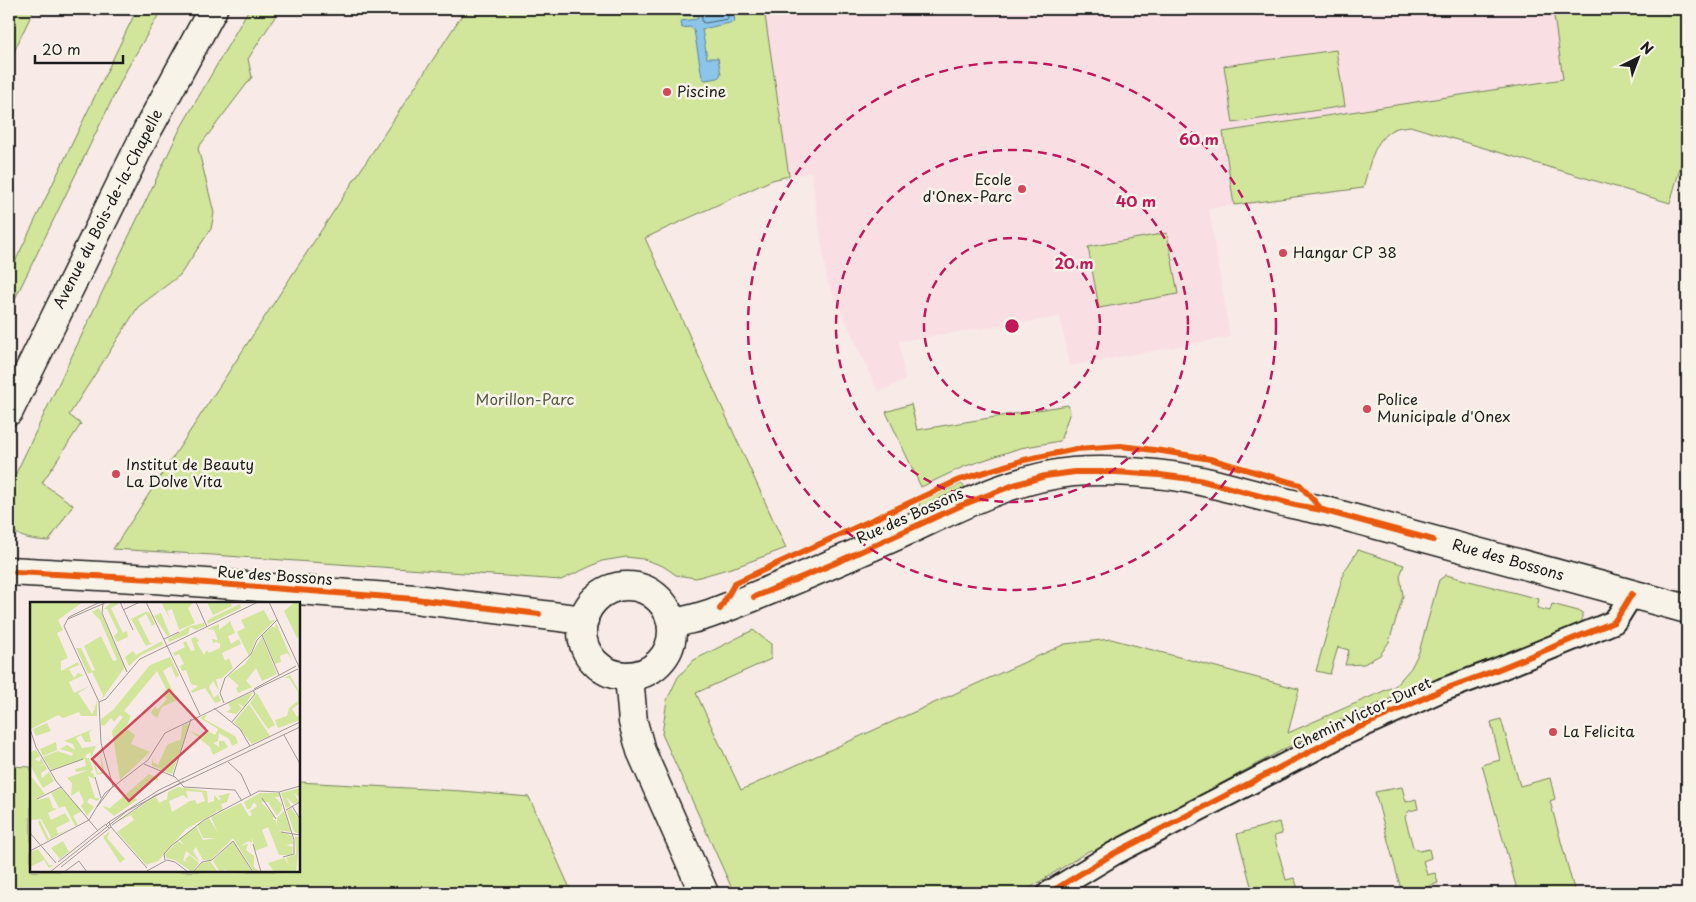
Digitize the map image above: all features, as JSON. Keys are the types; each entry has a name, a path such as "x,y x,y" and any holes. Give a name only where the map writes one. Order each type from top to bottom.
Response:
{"street":[{"name":"Avenue du Bois-de-la-Chapelle","path":"9,411 142,140 213,9"},
{"name":"Rue des Bossons","path":"672,624 712,613 754,597 833,564 962,505 1014,485 1045,476 1075,472 1151,474 1198,480 1322,510 1687,609"},
{"name":"Rue des Bossons","path":"9,571 154,579 415,599 584,620"},
{"path":"616,587 636,587 651,593 661,601 667,610 672,624 672,635 668,650 659,663 649,670 629,676 614,674 601,667 591,658 584,641 584,620 589,607 602,594 616,587"},
{"name":"Chemin Victor-Duret","path":"1049,893 1113,854 1342,734 1442,690 1614,622 1632,594"},
{"path":"629,676 633,722 641,751 704,893"}],"shaded area":[{"name":"Ecole d'Onex-Parc","path":"764,9 1553,9 1564,79 1224,132 1234,205 1209,209 1230,337 1070,366 1060,317 899,341 905,380 878,392 827,280 811,172 789,176"}],"green space":[{"path":"9,9 34,9 9,62"},
{"path":"137,9 162,9 127,69 10,309 9,264 13,266"},
{"path":"249,9 280,9 248,59 252,77 198,148 214,213 211,229 180,275 138,307 69,415 81,424 42,483 73,505 49,541 21,536 9,524 9,488 180,129"},
{"name":"Morillon-Parc","path":"466,9 764,9 789,176 772,180 645,238 786,548 738,566 696,578 676,575 663,566 643,559 626,557 602,561 561,580 113,549"},
{"path":"1553,9 1687,9 1687,151 1685,151 1670,203 1410,126 1394,129 1381,140 1370,163 1363,188 1234,205 1223,132 1563,79"},
{"path":"1336,50 1345,106 1233,123 1224,66"},
{"path":"1167,233 1178,294 1099,308 1088,247"},
{"path":"911,404 917,430 1068,405 1070,412 1060,441 1020,448 963,467 921,487 886,412"},
{"path":"961,484 965,487 964,492 924,510 919,508 920,502"},
{"path":"1358,550 1404,565 1400,576 1403,596 1389,642 1380,655 1364,664 1345,665 1349,650 1338,647 1330,674 1316,671 1344,572"},
{"path":"1446,575 1539,599 1537,608 1550,611 1552,604 1582,612 1582,622 1348,716 1096,852 1090,850 1022,893 734,893 662,734 667,700 678,677 694,660 753,630 771,644 771,659 696,693 741,790 1065,644 1111,639 1299,689 1288,733 1395,686 1411,668 1419,652 1439,580"},
{"path":"1501,719 1520,786 1550,778 1555,799 1550,801 1575,893 1518,893 1482,765 1500,760 1491,722"},
{"path":"9,766 30,767 30,872 300,872 300,782 462,791 529,797 572,893 9,893"},
{"path":"1402,787 1406,802 1416,799 1418,809 1409,811 1405,817 1413,847 1420,851 1429,849 1431,858 1423,861 1427,875 1435,873 1438,883 1429,886 1426,893 1402,893 1375,792"},
{"path":"1279,822 1282,834 1274,836 1286,880 1294,878 1298,888 1294,890 1295,893 1253,893 1237,834"}],"water":[{"path":"672,9 733,9 735,22 702,29 707,58 718,58 721,74 718,78 705,80 702,77 694,30 690,27 682,28 681,21 697,19 698,15 684,15"}],"cycle path":[{"path":"720,609 735,583 959,480 1024,460 1076,449 1121,446 1210,459 1300,485 1322,510"},
{"path":"754,597 833,564 962,505 1014,485 1045,476 1075,472 1116,472 1199,480 1433,540"},
{"path":"16,572 154,579 415,599 539,614"},
{"path":"1049,893 1113,854 1342,735 1442,690 1614,622 1632,594"}],"place":[{"name":"Piscine","path":"667,92"},
{"name":"Ecole d'Onex-Parc","path":"1022,189"},
{"name":"Hangar CP 38","path":"1283,253"},
{"name":"Police Municipale d'Onex","path":"1367,409"},
{"name":"Institut de Beauty La Dolve Vita","path":"116,474"},
{"name":"La Felicita","path":"1553,732"}]}
